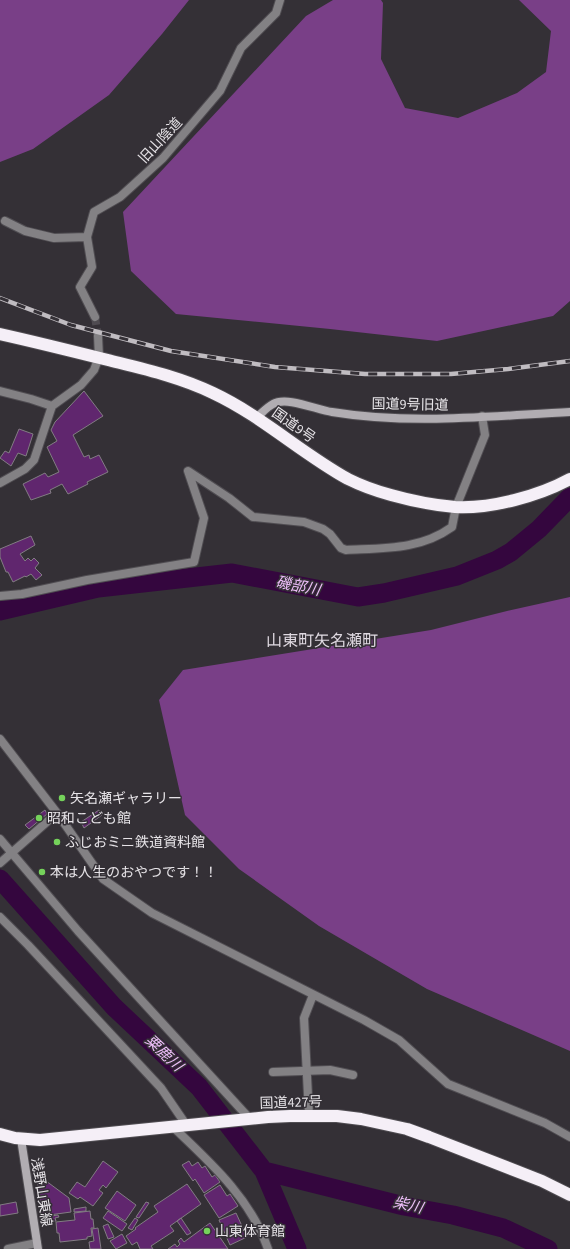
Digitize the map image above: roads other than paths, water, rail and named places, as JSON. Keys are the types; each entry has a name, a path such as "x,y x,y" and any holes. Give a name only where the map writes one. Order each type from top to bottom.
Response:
{"highway":[{"name":"国道9号","path":"0,334 147,369 214,393 257,418 298,448 349,479 374,490 401,498 427,504 456,507 482,505 535,495 570,479"},
{"name":"国道427号","path":"0,1134 21,1139 52,1139 309,1115 361,1119 407,1129 429,1137 542,1181 570,1195"}],"street":[{"name":"旧山陰道","path":"87,237 94,212 120,197 163,158 220,91 241,48 276,13 280,0"},
{"path":"6,221 25,231 54,238 87,237 92,267 80,287 95,317"},
{"path":"0,483 25,468 34,460 52,406 81,385 94,370 99,358 98,336"},
{"path":"0,391 52,406"},
{"name":"国道9号旧道","path":"257,418 273,404 283,400 331,412 362,416 425,419 570,412"},
{"path":"0,596 22,594 87,580 194,562 204,518 188,471 229,498 253,517 304,522 323,529 330,534 341,548 346,550 410,546 441,535 452,527 456,507 485,436 482,416"},
{"path":"0,739 57,813 103,879 152,913 364,1020 399,1040 448,1084 545,1122 570,1136"},
{"path":"0,863 57,813"},
{"path":"0,839 10,854 247,1120"},
{"path":"0,917 161,1088 190,1125"},
{"path":"309,1115 304,1018 314,995"},
{"path":"273,1072 330,1070 353,1075"},
{"path":"174,1127 236,1191 263,1235 268,1249"},
{"name":"浅野山東線","path":"21,1139 38,1246"},
{"path":"8,1249 38,1246"}],"waterway":[{"name":"磯部川","path":"0,611 98,588 232,573 358,597 384,593 457,576 497,560 511,552 539,529 570,497"},
{"name":"粟鹿川","path":"0,879 114,1007 199,1087 264,1171 297,1249"},
{"name":"柴川","path":"264,1171 404,1206 453,1215 503,1228 548,1249"}],"tunnel":[{"path":"95,317 98,336"}],"railway":[{"path":"0,298 71,325 171,351 275,367 365,374 451,374 508,369 570,361"}],"place":[{"name":"矢名瀬ギャラリー","path":"62,798"},
{"name":"昭和こども館","path":"39,818"},
{"name":"ふじおミニ鉄道資料館","path":"57,842"},
{"name":"本は人生のおやつです！！","path":"42,872"},
{"name":"山東体育館","path":"207,1231"}],"district":[{"name":"山東町矢名瀬町","path":"322,640"}]}
